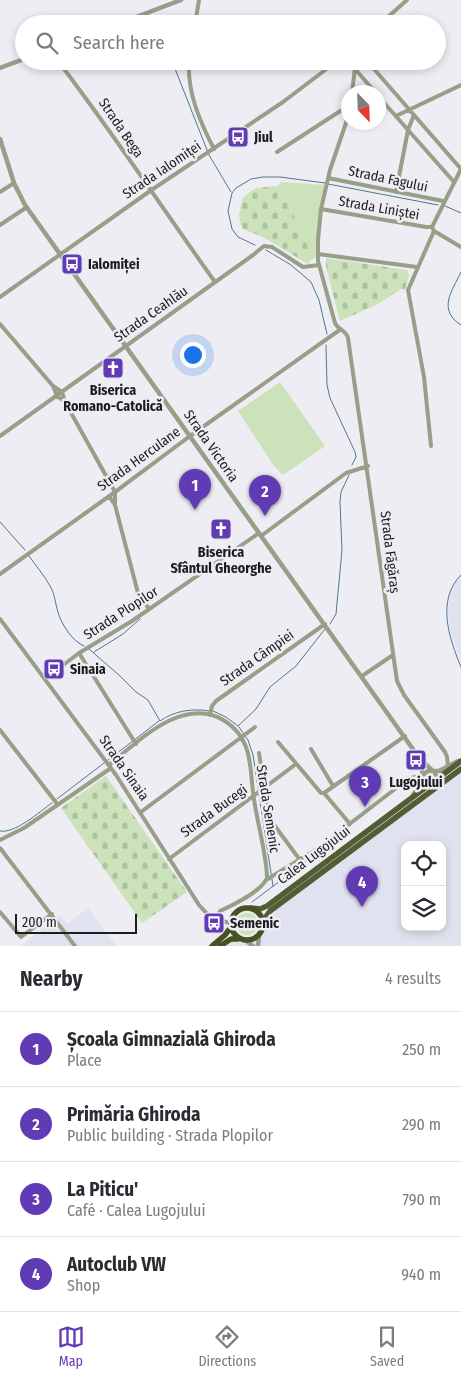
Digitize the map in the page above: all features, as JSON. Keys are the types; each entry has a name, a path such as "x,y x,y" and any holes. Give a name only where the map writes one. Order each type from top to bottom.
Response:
{"highway":[{"path":"212,946 225,935 233,915 237,911 243,908 251,908 260,915 263,925 259,935 253,939 233,939 220,946"},
{"path":"230,925 234,935 243,940"}],"main road":[{"name":"Calea Lugojului","path":"251,908 260,909 267,906 461,760"},
{"name":"Calea Lugojului","path":"263,925 264,918 268,913 461,769"}],"street":[{"path":"142,15 181,0"},
{"path":"197,15 200,0"},
{"path":"390,15 407,0"},
{"path":"0,68 15,62"},
{"name":"Strada Bega","path":"65,70 215,282"},
{"path":"189,70 198,115 210,151"},
{"name":"Strada Ialomiței","path":"0,297 150,191 283,102 325,70"},
{"path":"353,85 355,70"},
{"path":"356,70 369,85"},
{"path":"375,70 461,169 444,201 410,283 408,294 424,377 431,446"},
{"path":"396,116 408,108 461,85"},
{"path":"386,105 454,182"},
{"path":"277,152 341,111"},
{"path":"396,192 408,130 414,115"},
{"name":"Strada Făgăraș","path":"344,130 328,179 321,209 319,265 335,323 346,332 348,337 368,466 392,656 400,689 445,752 448,766"},
{"name":"Strada Victoria","path":"0,139 14,183 26,207 420,759 434,771 438,778"},
{"name":"Strada Fagului","path":"328,179 444,201"},
{"path":"0,192 14,183"},
{"path":"0,225 26,207"},
{"name":"Strada Liniștei","path":"321,209 433,229"},
{"path":"433,229 461,248"},
{"name":"Strada Ceahlău","path":"0,436 266,245 303,267 319,265"},
{"path":"318,254 417,267"},
{"path":"0,324 65,402 112,494 138,593 148,609"},
{"name":"Strada Herculane","path":"0,574 341,329"},
{"name":"Strada Plopilor","path":"46,679 80,653 260,534 346,473 368,466"},
{"path":"112,494 115,505"},
{"name":"Strada Sinaia","path":"0,619 109,765 203,911 211,918 230,925"},
{"name":"Strada Câmpiei","path":"211,713 216,701 325,624"},
{"path":"80,653 135,743"},
{"path":"362,676 392,656"},
{"path":"0,840 24,828 58,805 135,743 173,718 211,713 244,735"},
{"path":"141,812 255,727"},
{"path":"0,730 58,805"},
{"name":"Strada Semenic","path":"244,735 255,795 266,880"},
{"path":"322,793 404,736"},
{"path":"278,742 350,824"},
{"path":"311,749 333,786"},
{"path":"259,754 269,818 300,860"},
{"name":"Strada Victoria","path":"420,759 422,776"},
{"path":"409,800 418,787 422,776 428,771 434,771 461,760"},
{"name":"Strada Bucegi","path":"169,859 296,764"},
{"path":"217,919 220,911 236,904 266,880 300,860 408,779 422,776"},
{"path":"429,792 436,784 438,778"},
{"path":"0,848 75,946"},
{"path":"0,912 21,938 52,914"},
{"path":"258,946 259,935"},
{"path":"243,940 253,946"}],"shaded area":[{"path":"461,577 461,662 451,632 448,614 450,595"},
{"path":"461,765 461,946 220,946 235,938 249,940 257,937 269,912 267,909"},
{"path":"88,908 116,946 21,946 60,915 67,924"}],"green space":[{"path":"281,182 325,185 322,197 317,257 313,258 291,209 278,186"},
{"path":"278,186 291,209 313,258 308,264 263,237 243,229 240,223 239,213 243,197 256,188"},
{"path":"326,258 407,270 409,275 405,290 401,289 378,304 340,321 326,267"},
{"path":"280,382 325,446 283,475 274,466 238,411"},
{"path":"106,776 187,892 142,923 61,808"},
{"path":"247,913 255,916 258,924 255,932 247,935 239,932 236,924 239,916"}],"waterway":[{"path":"176,70 209,155 231,192"},
{"path":"255,245 238,237 232,229 228,211 232,193 236,188 251,179 263,177 280,177 325,183"},
{"path":"328,184 438,205"},
{"path":"445,206 461,213"},
{"path":"266,250 291,265 311,282 319,300 327,334"},
{"path":"461,272 451,293 448,307 454,319 461,325"},
{"path":"326,345 327,385 330,398 355,452 356,457 352,465"},
{"path":"330,624 336,614 342,550 341,492 349,475"},
{"path":"0,522 25,550"},
{"path":"29,556 52,589 57,609 65,627 72,637 84,646"},
{"path":"461,575 453,585 447,607 449,632 461,667"},
{"path":"139,599 141,611"},
{"path":"94,652 123,634 140,619"},
{"path":"213,711 226,717 238,726 256,709 270,687 296,666 325,629"},
{"path":"89,649 136,692 148,700 160,721 183,711 209,711"},
{"path":"57,799 159,721"},
{"path":"239,727 248,740 253,755 273,886"},
{"path":"0,831 20,826 52,803"},
{"path":"252,902 320,851"}],"place":[{"name":"Jiul","path":"238,137"},
{"name":"Ialomiței","path":"72,264"},
{"name":"Biserica Romano-Catolică","path":"113,368"},
{"name":"Școala Gimnazială Ghiroda","path":"195,510"},
{"name":"Primăria Ghiroda","path":"265,516"},
{"name":"Biserica Sfântul Gheorghe","path":"221,529"},
{"name":"Sinaia","path":"54,669"},
{"name":"Lugojului","path":"416,760"},
{"name":"La Piticu'","path":"365,807"},
{"name":"Autoclub VW","path":"362,907"},
{"name":"Semenic","path":"214,923"}]}
